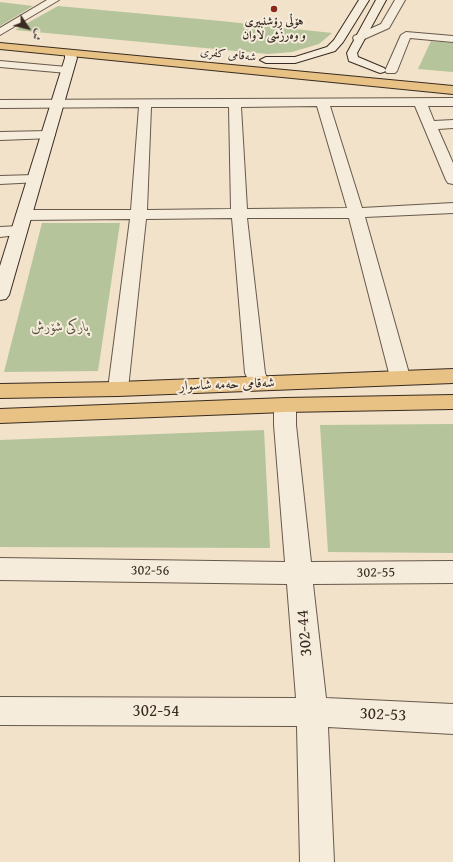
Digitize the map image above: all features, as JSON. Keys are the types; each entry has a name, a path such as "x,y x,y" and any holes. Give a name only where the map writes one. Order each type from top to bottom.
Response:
{"main road":[{"path":"0,32 16,35"},
{"name":"شەقامی کفری","path":"0,46 453,90"},
{"name":"شەقامی کفری","path":"262,60 320,65"},
{"path":"342,67 391,72"},
{"name":"شەقامی حەمە شاسوار","path":"0,392 453,376"},
{"name":"شەقامی حەمە شاسوار","path":"0,416 285,405 453,402"}],"street":[{"path":"0,32 54,0"},
{"path":"262,60 298,59 317,55 330,49 338,42 364,0"},
{"path":"381,0 358,38 352,53 353,58 391,72 411,35 453,39"},
{"path":"358,38 385,26 400,0"},
{"path":"0,295 71,58 70,53"},
{"path":"0,64 67,70"},
{"path":"322,102 356,213 400,377"},
{"path":"420,102 451,172"},
{"path":"0,104 453,102"},
{"path":"118,389 139,214 145,103"},
{"path":"235,103 239,214 256,373 259,383"},
{"path":"429,125 453,124"},
{"path":"0,136 48,135"},
{"path":"0,180 34,179"},
{"path":"24,215 356,213 453,208"},
{"path":"0,232 19,231"},
{"name":"302-44","path":"285,405 284,425 312,712 317,862"},
{"name":"302-56","path":"0,569 299,573"},
{"name":"302-55","path":"299,573 453,572"},
{"name":"302-54","path":"0,712 312,712"},
{"name":"302-53","path":"312,712 453,719"}],"green space":[{"path":"0,2 33,6 0,26"},
{"path":"58,6 332,33 319,44 292,52 268,54 15,30"},
{"path":"431,41 453,43 453,72 418,69"},
{"name":"پارکی شۆرش","path":"42,223 120,223 98,371 4,372"},
{"path":"453,424 453,553 328,552 320,425"},
{"path":"264,430 270,548 0,547 0,440"}],"place":[{"name":"هۆڵی ڕۆشنبیری و وەرزشی لاوان","path":"274,9"}]}
